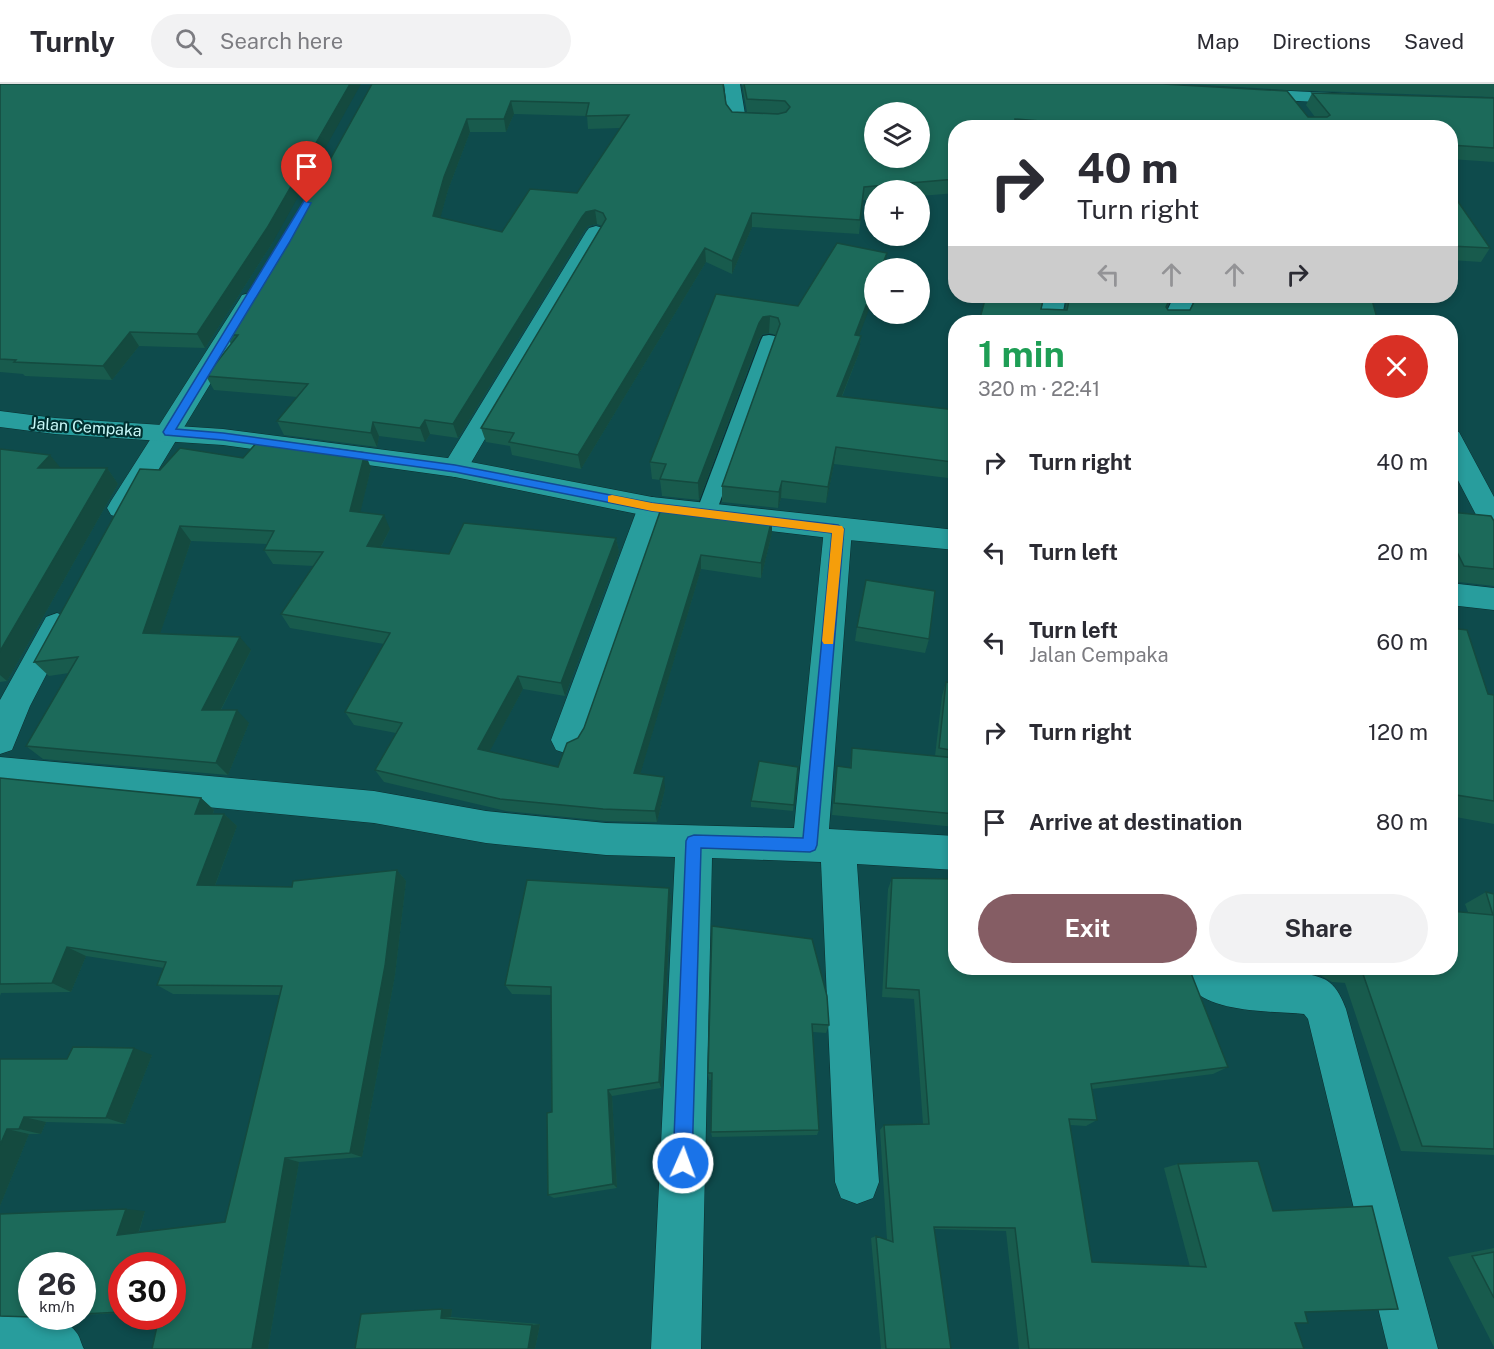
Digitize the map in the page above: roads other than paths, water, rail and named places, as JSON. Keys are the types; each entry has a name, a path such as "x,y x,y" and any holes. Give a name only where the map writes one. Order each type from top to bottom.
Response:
{"street":[{"path":"732,84 737,117 778,120"},
{"path":"1228,93 1371,99"},
{"path":"1287,97 1300,112"},
{"path":"455,468 596,232"},
{"path":"111,527 128,495 261,282"},
{"name":"Jalan Cempaka","path":"0,419 55,426 223,437 455,468 652,507 948,539"},
{"path":"1458,453 1494,523"},
{"path":"568,740 652,507"},
{"path":"838,529 824,846 857,1182"},
{"path":"1458,595 1494,599"},
{"path":"0,740 14,705 71,600"},
{"path":"0,772 374,807 486,827 606,838 948,852"},
{"path":"676,1349 694,841"},
{"path":"1206,975 1219,985 1314,995 1326,1009 1413,1349"},
{"path":"0,1341 52,1343 59,1349"}],"lane":[{"path":"706,513 768,340"}]}
